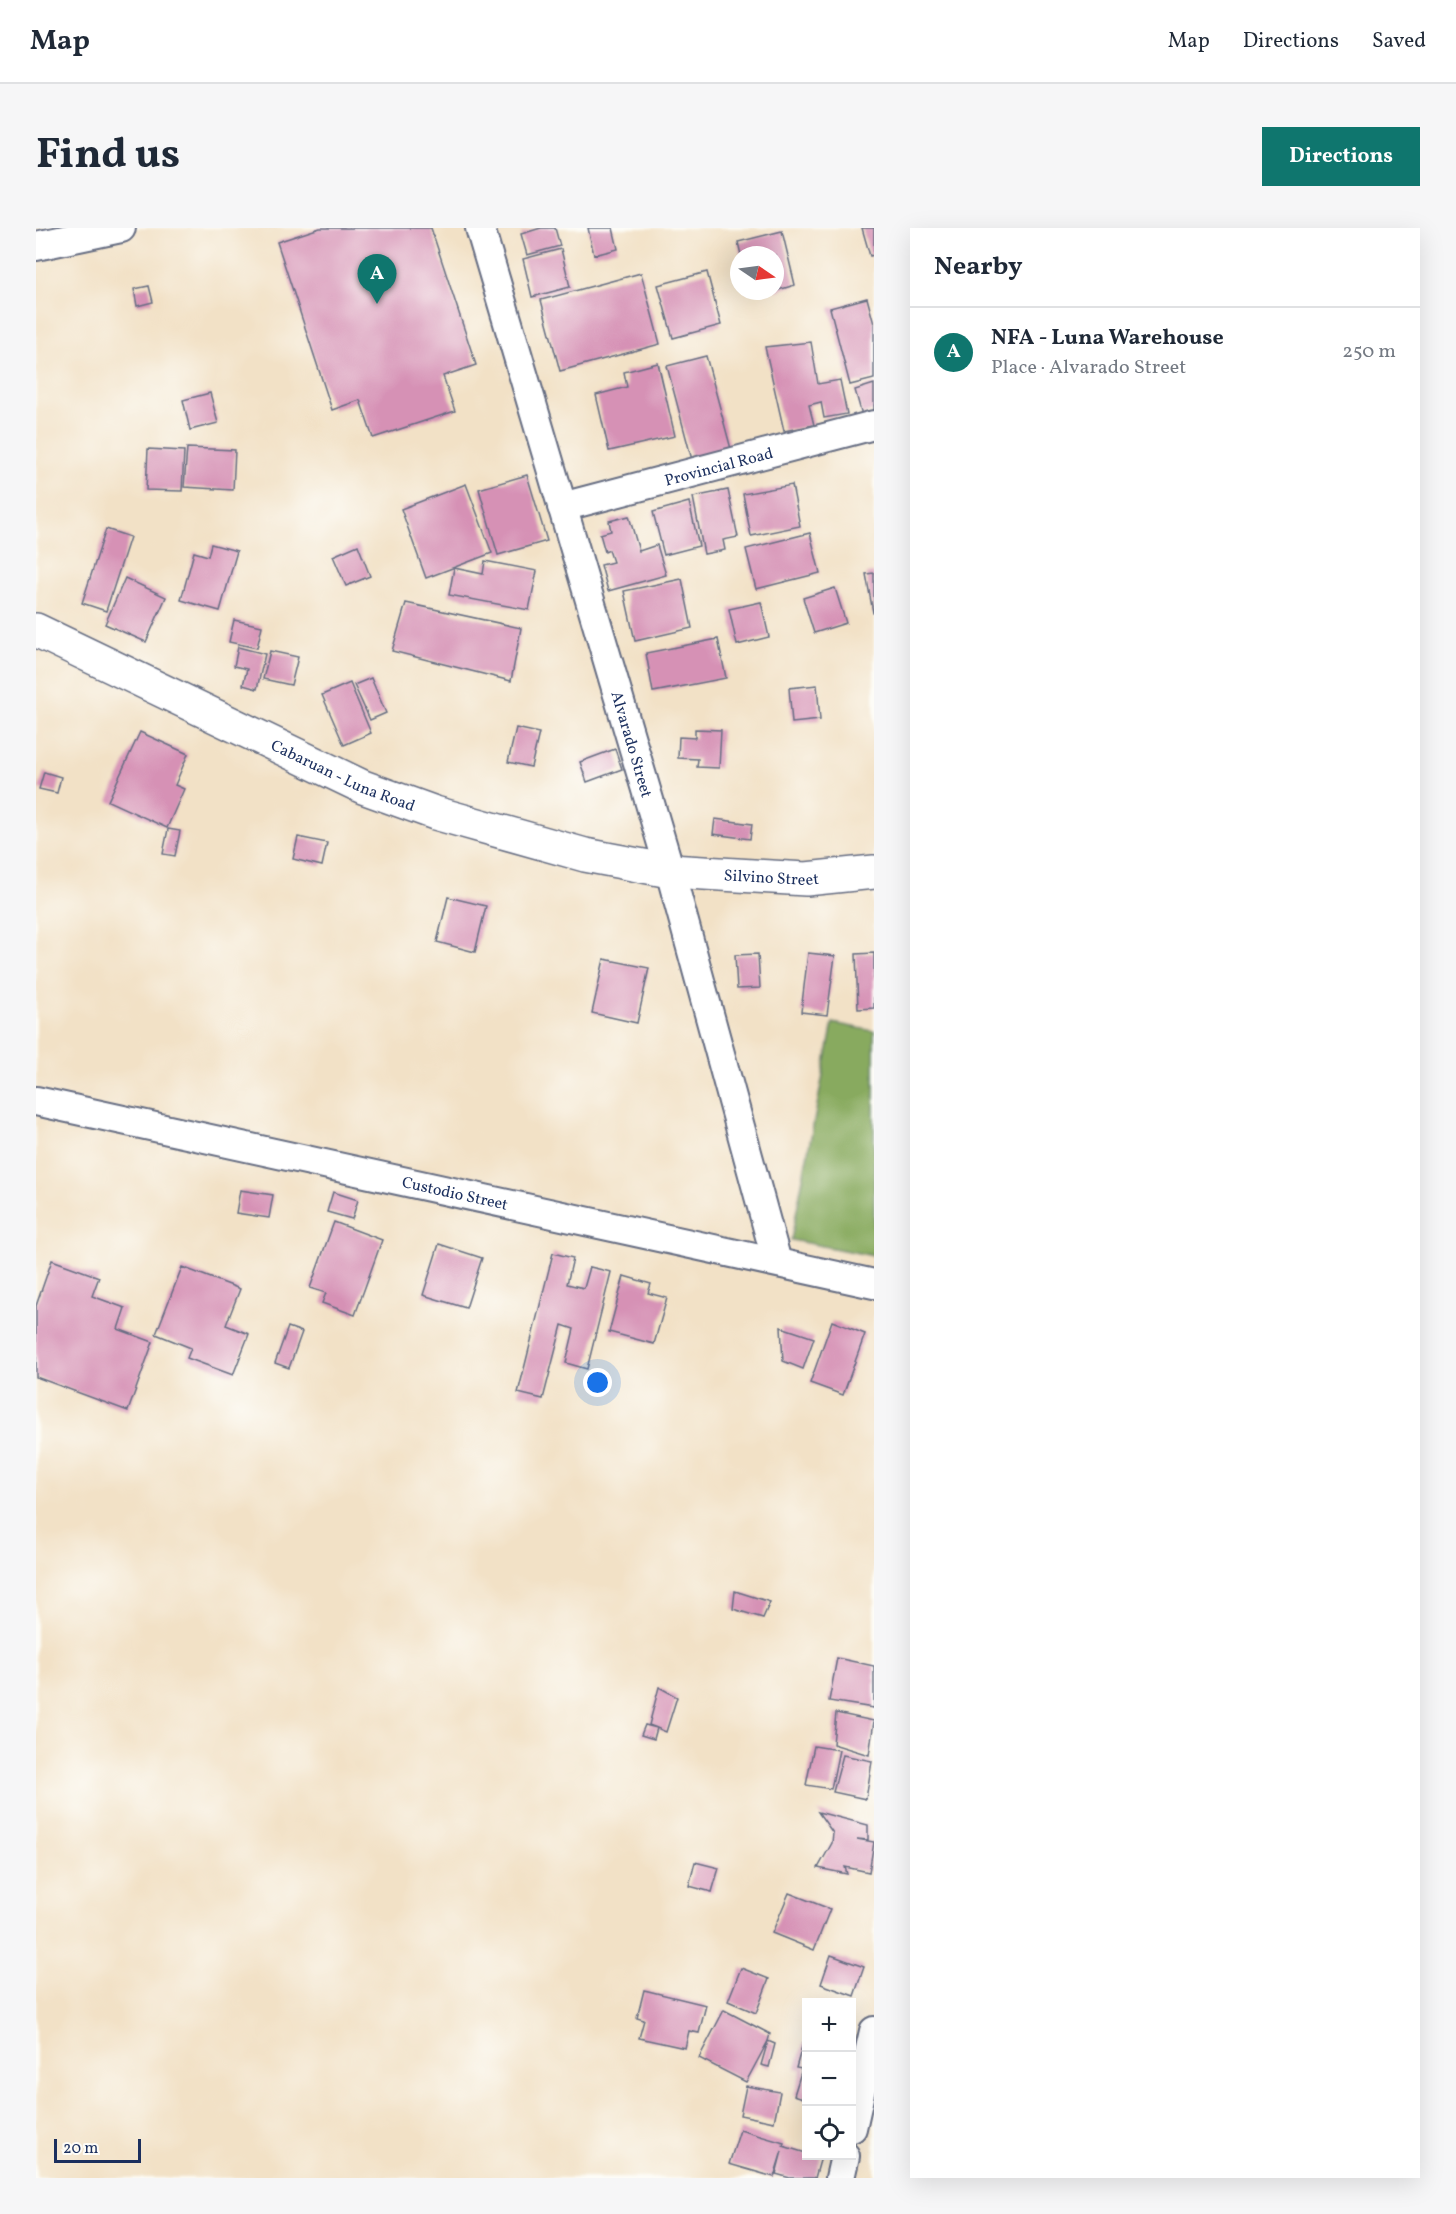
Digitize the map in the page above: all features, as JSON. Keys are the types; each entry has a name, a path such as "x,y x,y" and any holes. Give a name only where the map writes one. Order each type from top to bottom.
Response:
{"main road":[{"name":"Cabaruan - Luna Road","path":"36,630 363,787 435,813 585,855 670,871"},
{"name":"Silvino Street","path":"670,871 806,879 874,872"}],"street":[{"path":"36,246 121,228"},
{"name":"Alvarado Street","path":"480,228 670,871 777,1262"},
{"name":"Provincial Road","path":"562,507 874,425"},
{"name":"Custodio Street","path":"36,1101 874,1284"},
{"path":"856,2110 874,2031"},
{"path":"840,2178 844,2160"}],"green space":[{"path":"833,1023 874,1031 874,1256 791,1240"}],"building":[{"path":"320,228 431,228 476,365 443,376 455,411 373,438 360,400 332,410 277,242"},
{"path":"541,228 555,228 560,246 527,255 521,234"},
{"path":"588,228 613,228 618,249 594,255"},
{"path":"862,228 874,228 874,255 870,256"},
{"path":"782,231 795,285 784,288 784,246 739,246 738,242"},
{"path":"561,249 570,287 532,297 523,259"},
{"path":"707,272 721,325 673,338 658,285"},
{"path":"641,273 660,344 560,371 541,300"},
{"path":"149,286 153,302 137,306 134,289"},
{"path":"867,298 874,324 874,379 850,385 830,308"},
{"path":"811,342 818,384 840,380 847,414 824,418 821,402 809,405 814,425 784,431 765,347"},
{"path":"706,356 731,449 692,460 667,366"},
{"path":"658,363 675,436 609,451 596,395 627,387 624,372"},
{"path":"874,384 874,411 862,415 855,390"},
{"path":"210,393 218,423 190,430 183,400"},
{"path":"187,448 235,450 233,490 184,487"},
{"path":"148,449 184,451 182,491 146,490"},
{"path":"527,475 547,541 498,555 479,489"},
{"path":"466,484 492,553 426,578 401,509"},
{"path":"792,485 800,526 751,536 743,494"},
{"path":"728,490 738,537 723,540 725,550 704,554 693,497"},
{"path":"689,502 699,546 664,555 653,512"},
{"path":"629,516 639,551 657,545 666,575 608,591 601,565 613,562 609,550 605,552 600,534 611,531 609,521"},
{"path":"106,529 130,537 106,611 82,603"},
{"path":"810,533 820,573 756,589 746,549"},
{"path":"211,544 237,551 220,611 181,600 194,552 208,556"},
{"path":"358,545 370,576 346,586 333,556"},
{"path":"485,561 537,571 529,610 449,595 454,568 483,574"},
{"path":"874,573 874,613 873,613 866,574"},
{"path":"125,578 166,597 146,642 105,624"},
{"path":"682,579 692,628 635,641 624,591"},
{"path":"835,588 846,623 814,633 803,598"},
{"path":"761,602 769,637 737,645 729,609"},
{"path":"406,603 521,628 511,681 392,651"},
{"path":"234,620 262,626 257,648 229,642"},
{"path":"718,639 726,678 653,692 646,653"},
{"path":"238,647 265,654 257,689 243,685 247,669 234,666"},
{"path":"270,651 298,657 291,685 263,679"},
{"path":"371,678 386,713 370,720 354,685"},
{"path":"350,683 371,733 344,745 322,695"},
{"path":"817,685 820,720 792,723 789,688"},
{"path":"516,728 539,733 531,767 508,762"},
{"path":"695,729 721,730 719,768 697,767 698,759 678,758 679,737 695,738"},
{"path":"140,732 188,754 175,785 184,789 167,828 108,801"},
{"path":"615,749 622,769 587,782 580,762"},
{"path":"44,772 61,777 57,793 39,789"},
{"path":"715,819 752,824 750,839 713,834"},
{"path":"168,829 180,831 175,856 163,854"},
{"path":"298,837 327,843 322,866 293,859"},
{"path":"448,897 486,906 475,952 437,942"},
{"path":"808,953 835,956 827,1015 801,1012"},
{"path":"874,953 874,1008 858,1009 856,954"},
{"path":"758,954 760,988 737,989 735,955"},
{"path":"604,959 649,968 637,1023 592,1013"},
{"path":"240,1190 273,1195 269,1218 236,1213"},
{"path":"333,1192 358,1200 352,1219 327,1212"},
{"path":"334,1222 382,1240 355,1315 322,1303 326,1293 310,1288"},
{"path":"439,1244 482,1258 466,1308 423,1295"},
{"path":"553,1253 573,1258 567,1284 584,1288 590,1267 611,1272 587,1369 566,1363 574,1329 562,1325 543,1399 518,1393"},
{"path":"52,1260 99,1277 92,1296 125,1308 118,1329 153,1342 128,1411 36,1377 36,1306"},
{"path":"182,1267 240,1289 226,1325 249,1334 233,1375 187,1358 191,1348 156,1334"},
{"path":"624,1276 651,1284 648,1293 667,1298 654,1344 609,1332"},
{"path":"832,1321 865,1334 843,1395 810,1383"},
{"path":"288,1327 302,1332 289,1368 275,1363"},
{"path":"781,1327 814,1338 803,1369 783,1361"},
{"path":"735,1591 770,1602 763,1618 733,1609"},
{"path":"837,1658 874,1666 874,1708 829,1701"},
{"path":"659,1687 677,1697 666,1732 649,1725"},
{"path":"836,1713 874,1721 869,1755 833,1744"},
{"path":"645,1725 657,1728 654,1739 641,1735"},
{"path":"814,1746 839,1750 831,1789 806,1785"},
{"path":"843,1755 872,1761 866,1799 833,1792"},
{"path":"818,1812 868,1825 868,1840 857,1839 874,1842 869,1872 845,1867 847,1874 818,1868 832,1843 833,1833"},
{"path":"695,1862 719,1868 712,1892 689,1886"},
{"path":"789,1893 830,1909 814,1950 772,1933"},
{"path":"831,1955 864,1967 854,1996 821,1984"},
{"path":"741,1968 769,1979 756,2013 728,2001"},
{"path":"644,1990 706,2005 699,2033 689,2031 685,2048 639,2038 644,2020 637,2018"},
{"path":"724,2010 770,2034 746,2082 699,2058"},
{"path":"768,2041 775,2044 769,2067 761,2065"},
{"path":"802,2047 802,2069 796,2068"},
{"path":"802,2069 802,2098 794,2095"},
{"path":"746,2086 780,2092 774,2122 740,2115"},
{"path":"740,2130 784,2143 783,2146 802,2152 802,2160 820,2160 815,2178 790,2178 776,2174 782,2151 774,2177 729,2164"}],"place":[{"name":"NFA - Luna Warehouse","path":"377,304"}]}
